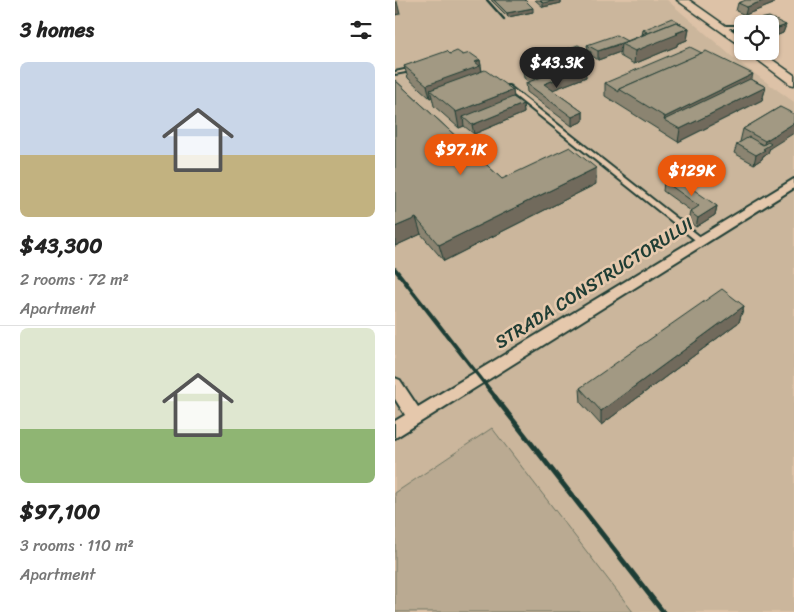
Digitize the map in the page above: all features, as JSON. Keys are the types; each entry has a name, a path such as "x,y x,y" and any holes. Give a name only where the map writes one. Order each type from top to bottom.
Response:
{"main road":[{"path":"682,0 734,37"},
{"path":"767,60 794,81"}],"street":[{"name":"STRADA CONSTRUCTORULUI","path":"395,430 794,183"},
{"path":"395,385 415,417"}],"lane":[{"path":"720,27 734,27"},
{"path":"395,73 420,67"},
{"path":"499,81 701,241"}],"shaded area":[{"path":"395,0 667,0 734,60 794,102 794,612 633,612 492,428 395,493"},
{"path":"492,428 633,612 395,612 395,493"}],"building":[{"path":"494,0 525,0 533,8 507,13"},
{"path":"540,0 557,0 543,3"},
{"path":"746,0 765,0 747,7 738,3"},
{"path":"672,18 679,22 642,34 647,32 643,30"},
{"path":"676,22 689,28 635,51 621,44"},
{"path":"779,22 786,25 779,28"},
{"path":"616,35 627,41 598,51 587,45"},
{"path":"578,45 591,52 534,74 522,65"},
{"path":"690,47 702,53 619,89 619,92 605,83"},
{"path":"447,51 450,54 457,51 463,55 470,53 480,60 475,62 480,66 427,85 404,66"},
{"path":"706,51 753,74 665,117 619,89"},
{"path":"578,63 585,68 544,84 583,112 572,117 526,83"},
{"path":"485,70 513,90 456,112 430,90"},
{"path":"750,79 766,87 680,129 664,120"},
{"path":"395,80 502,179 570,147 596,168 439,245 416,218 395,227"},
{"path":"513,97 523,104 472,125 463,117"},
{"path":"780,107 794,114 794,123 765,141 743,129"},
{"path":"749,137 763,145 768,142 771,144 756,155 737,144"},
{"path":"674,176 717,206 698,218 690,212 699,206 664,181"},
{"path":"722,289 744,306 601,411 580,388"}],"railway":[{"path":"487,0 504,19"},
{"path":"395,269 496,398"},
{"path":"495,397 663,612"}]}
